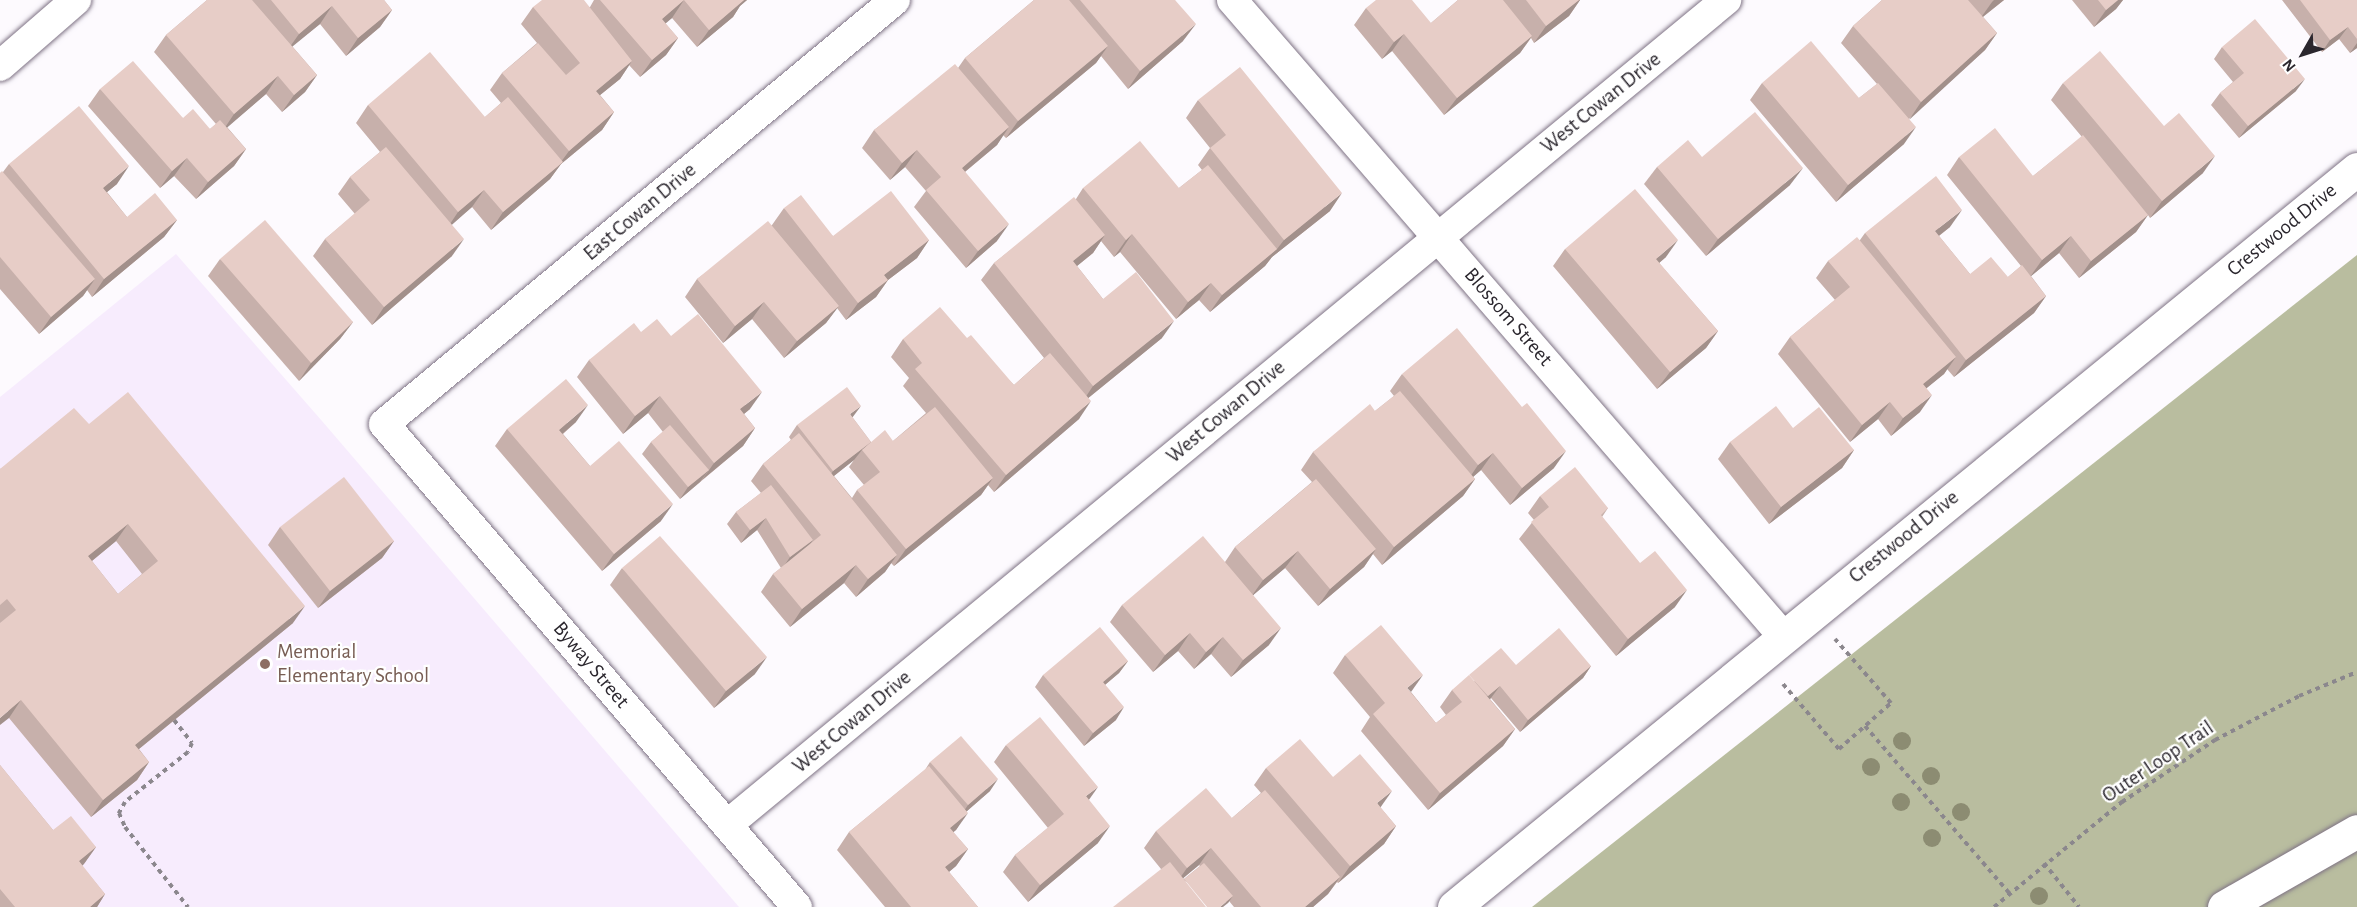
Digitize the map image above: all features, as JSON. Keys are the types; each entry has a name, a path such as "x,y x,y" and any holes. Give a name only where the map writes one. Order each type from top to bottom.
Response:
{"street":[{"name":"East Cowan Drive","path":"384,424 895,0"},
{"name":"Blossom Street","path":"1232,0 1438,236 1771,646"},
{"name":"West Cowan Drive","path":"727,825 1726,0"},
{"path":"0,66 67,3"},
{"name":"Crestwood Drive","path":"1454,907 1811,612 2357,169"},
{"name":"Byway Street","path":"384,424 797,907"},
{"path":"2224,907 2357,831"}],"path":[{"path":"1771,646 1839,749 1891,703 1811,612"},
{"name":"Outer Loop Trail","path":"1994,907 2044,863 2122,802 2216,740 2299,696 2357,672"},
{"path":"174,720 192,743 188,752 125,802 119,813 124,827 188,907"},
{"path":"1865,726 2008,893"},
{"path":"2044,863 2079,907"}],"shaded area":[{"name":"Memorial Elementary School","path":"176,254 739,907 0,907 0,397"}],"green space":[{"path":"2357,255 2357,907 1532,907"}],"building":[{"path":"207,0 252,0 317,75 294,95 278,76 234,114 166,35"},
{"path":"271,0 384,0 392,10 358,38 332,6 299,34"},
{"path":"542,0 584,0 632,61 596,91 614,112 569,151 502,73 538,43 566,75 580,63 533,7"},
{"path":"600,0 684,0 662,19 678,38 652,60"},
{"path":"684,0 744,0 709,30"},
{"path":"1034,0 1069,0 1108,46 1018,121 965,58"},
{"path":"1080,0 1175,0 1196,24 1140,71"},
{"path":"1376,0 1412,0 1431,23 1458,0 1503,0 1532,36 1457,98 1404,34 1394,42 1366,8"},
{"path":"1526,0 1579,0 1546,26"},
{"path":"1882,0 1968,0 1997,33 1921,102 1853,26"},
{"path":"2098,0 2118,0 2106,10"},
{"path":"2300,0 2357,0 2357,39 2348,27 2330,40"},
{"path":"2255,19 2305,79 2248,126 2220,93 2244,73 2222,47"},
{"path":"1811,41 1859,98 1878,83 1916,127 1848,185 1762,83"},
{"path":"2100,51 2164,126 2179,113 2215,156 2162,201 2063,83"},
{"path":"430,52 485,117 508,97 563,162 503,212 484,190 458,212 368,105"},
{"path":"133,61 183,118 193,109 210,129 220,120 246,149 208,182 187,158 172,171 100,89"},
{"path":"955,64 1009,127 962,168 1009,224 978,251 926,190 941,177 917,150 902,163 874,130"},
{"path":"1240,67 1342,193 1284,240 1210,148 1226,135 1198,100"},
{"path":"79,106 129,166 103,188 127,217 155,193 177,220 104,279 9,164"},
{"path":"1755,112 1803,168 1718,239 1657,167 1688,140 1702,157"},
{"path":"1995,128 2033,176 2083,135 2148,215 2091,261 2071,236 2042,260 1959,157"},
{"path":"1140,141 1179,188 1208,165 1277,249 1222,295 1211,283 1188,302 1132,234 1126,240 1083,188"},
{"path":"386,147 464,239 384,307 325,239 370,200 350,177"},
{"path":"2,171 95,279 51,317 0,257 0,173"},
{"path":"1936,176 1962,210 1935,231 1970,274 1991,257 2008,277 2022,265 2046,296 1966,360 1865,233"},
{"path":"1635,189 1678,240 1656,259 1718,331 1670,372 1565,249"},
{"path":"891,191 929,240 884,275 888,280 858,303 784,208 801,195 833,236"},
{"path":"1074,197 1105,235 1073,261 1103,299 1136,272 1174,321 1093,386 994,263"},
{"path":"265,220 353,322 311,363 220,259"},
{"path":"768,221 839,306 797,341 764,302 735,326 697,279"},
{"path":"1857,237 1956,357 1923,384 1932,395 1903,418 1890,402 1862,425 1790,337 1850,287 1828,261"},
{"path":"940,307 967,338 971,335 1014,385 1050,353 1091,401 1006,475 915,369 922,363 903,339"},
{"path":"698,314 762,392 740,409 755,428 714,463 660,396 635,416 589,360 634,323 641,332 657,319 671,336"},
{"path":"1457,328 1522,407 1527,403 1566,451 1522,488 1493,453 1478,465 1402,374"},
{"path":"566,379 588,405 559,430 590,466 619,441 673,504 614,554 507,429"},
{"path":"847,387 861,406 850,414 871,442 833,471 797,425"},
{"path":"1400,391 1475,479 1394,547 1313,452 1370,404 1375,411"},
{"path":"128,392 305,606 135,745 149,762 103,800 21,700 0,718 0,623 16,610 7,599 0,605 0,469 74,408 89,424","holes":["128,524 158,561 118,594 88,556"]},
{"path":"1776,406 1793,428 1819,407 1854,450 1781,507 1730,442"},
{"path":"935,407 993,478 906,549 857,490 880,472 862,450 885,430 893,441"},
{"path":"670,425 709,470 688,487 651,442"},
{"path":"799,433 897,555 868,579 856,565 802,609 773,574 821,535 763,464"},
{"path":"1575,467 1608,508 1601,515 1640,563 1655,551 1687,590 1628,639 1531,522 1549,507 1540,496"},
{"path":"344,477 394,541 330,591 280,527"},
{"path":"1316,479 1376,549 1330,589 1298,551 1263,580 1235,547"},
{"path":"771,485 813,540 790,557 766,518 750,530 736,512"},
{"path":"660,536 767,657 726,691 622,568"},
{"path":"1203,536 1281,628 1243,660 1223,637 1206,652 1190,633 1165,655 1122,605"},
{"path":"1381,625 1423,675 1407,688 1436,723 1462,702 1452,690 1469,675 1515,729 1440,793 1373,714 1385,703 1345,655"},
{"path":"1100,627 1128,661 1103,682 1124,707 1093,733 1043,675"},
{"path":"1559,628 1591,666 1528,720 1500,686 1488,696 1469,675 1501,648 1516,665"},
{"path":"1040,717 1098,787 1086,796 1110,826 1040,885 1015,855 1064,814 1006,745"},
{"path":"961,736 998,779 968,805 930,762"},
{"path":"1300,739 1333,777 1360,754 1392,791 1377,803 1396,826 1350,866 1266,768"},
{"path":"0,765 53,830 71,816 96,847 79,861 105,894 90,907 15,907 0,889"},
{"path":"929,766 968,813 950,828 968,849 945,867 978,907 911,907 849,832"},
{"path":"1206,788 1232,818 1265,790 1340,877 1305,907 1261,907 1211,848 1187,868 1156,831"},
{"path":"1170,862 1206,907 1113,907"},
{"path":"1204,863 1233,896 1220,907 1207,907 1184,879"}],"place":[{"name":"Memorial Elementary School","path":"265,664"}]}
